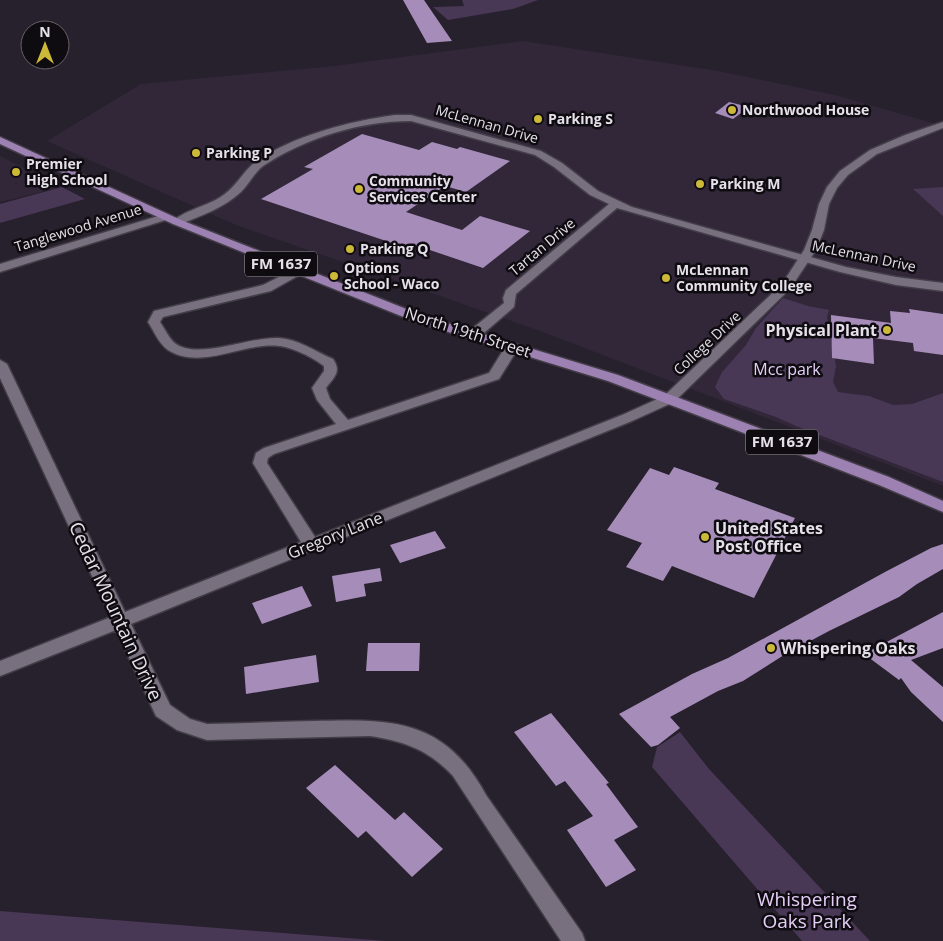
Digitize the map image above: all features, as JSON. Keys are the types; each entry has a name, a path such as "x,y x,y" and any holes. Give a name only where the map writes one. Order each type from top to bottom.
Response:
{"main road":[{"name":"North 19th Street","path":"0,140 164,217 299,271 420,318 613,378 884,481 943,507"}],"street":[{"name":"McLennan Drive","path":"177,222 226,198 237,190 259,164 300,142 391,117 411,118 538,152 594,193 615,204 805,259 877,277 943,287"},
{"name":"College Drive","path":"669,399 774,300 790,281 805,259 817,231 823,205 829,192 840,178 854,165 873,152 903,138 943,125"},
{"name":"Tartan Drive","path":"473,335 510,304 508,298 510,293 615,204"},
{"name":"Tanglewood Avenue","path":"0,268 164,217"},
{"path":"299,271 267,288 158,314 154,322 172,348 186,352 214,352 264,342 282,342 328,362 331,366 331,371 319,388 324,400 345,426"},
{"path":"311,544 260,463 261,456 269,451 494,376 512,347"},
{"name":"Cedar Mountain Drive","path":"0,364 163,710 176,722 192,729 207,732 370,728 392,730 417,737 432,745 451,758 469,780 479,801 574,941"},
{"name":"Gregory Lane","path":"0,669 628,418 669,399"}],"shaded area":[{"name":"McLennan Community College","path":"523,41 718,71 835,95 943,126 943,486 543,332 236,225 47,141 141,84 334,66"},
{"name":"Premier High School","path":"0,156 62,187 0,202"}],"green space":[{"path":"462,0 538,0 513,9 448,20 433,7 464,6"},
{"path":"62,187 85,199 0,223 0,204"},
{"path":"943,187 943,216 913,189"},
{"name":"Mcc park","path":"783,298 829,310 827,317 836,366 833,382 838,392 869,396 893,405 912,404 943,393 943,482 776,417 724,399 715,387 722,372 746,345 756,328"},
{"name":"Whispering Oaks Park","path":"680,732 709,769 870,941 802,941 652,767 657,747"},
{"path":"0,911 386,941 0,941"}],"building":[{"path":"403,0 424,0 452,41 427,43"},
{"path":"729,102 749,107 733,119 715,113"},
{"name":"Community Services Center","path":"362,134 419,150 432,142 457,149 460,147 510,161 466,192 445,186 406,212 462,230 480,216 530,231 483,268 418,246 413,250 261,199 313,169 304,167"},
{"name":"Physical Plant","path":"909,309 943,314 943,355 914,351 913,343 873,338 874,364 832,358 831,315 891,323 890,311 910,313"},
{"name":"United States Post Office","path":"674,467 719,483 715,489 795,518 754,598 672,566 663,581 626,567 642,543 607,530 650,468 669,475"},
{"path":"435,531 446,548 400,563 390,545"},
{"name":"Whispering Oaks","path":"943,544 943,569 899,597 829,631 784,655 743,681 718,691 670,717 680,728 658,745 651,747 619,714 692,674 728,658 885,572 931,548"},
{"path":"380,568 382,581 364,584 366,596 336,602 332,576"},
{"path":"302,586 312,606 262,624 252,603"},
{"path":"943,612 943,648 911,660 943,687 943,722 911,692 901,678 899,680 864,654"},
{"path":"368,643 420,643 419,671 366,671"},
{"path":"316,655 319,682 246,694 244,667"},
{"path":"551,713 609,783 606,784 638,827 614,840 636,870 606,887 567,830 593,816 565,781 556,786 514,732"},
{"path":"335,765 395,820 404,812 443,849 412,877 366,831 358,838 306,788"}],"place":[{"name":"Northwood House","path":"732,110"},
{"name":"Parking S","path":"538,119"},
{"name":"Parking P","path":"196,153"},
{"name":"Premier High School","path":"16,172"},
{"name":"Parking M","path":"700,184"},
{"name":"Community Services Center","path":"359,189"},
{"name":"Parking Q","path":"350,249"},
{"name":"Options School - Waco","path":"334,276"},
{"name":"McLennan Community College","path":"666,278"},
{"name":"Physical Plant","path":"887,330"},
{"name":"United States Post Office","path":"705,537"},
{"name":"Whispering Oaks","path":"771,648"}]}
